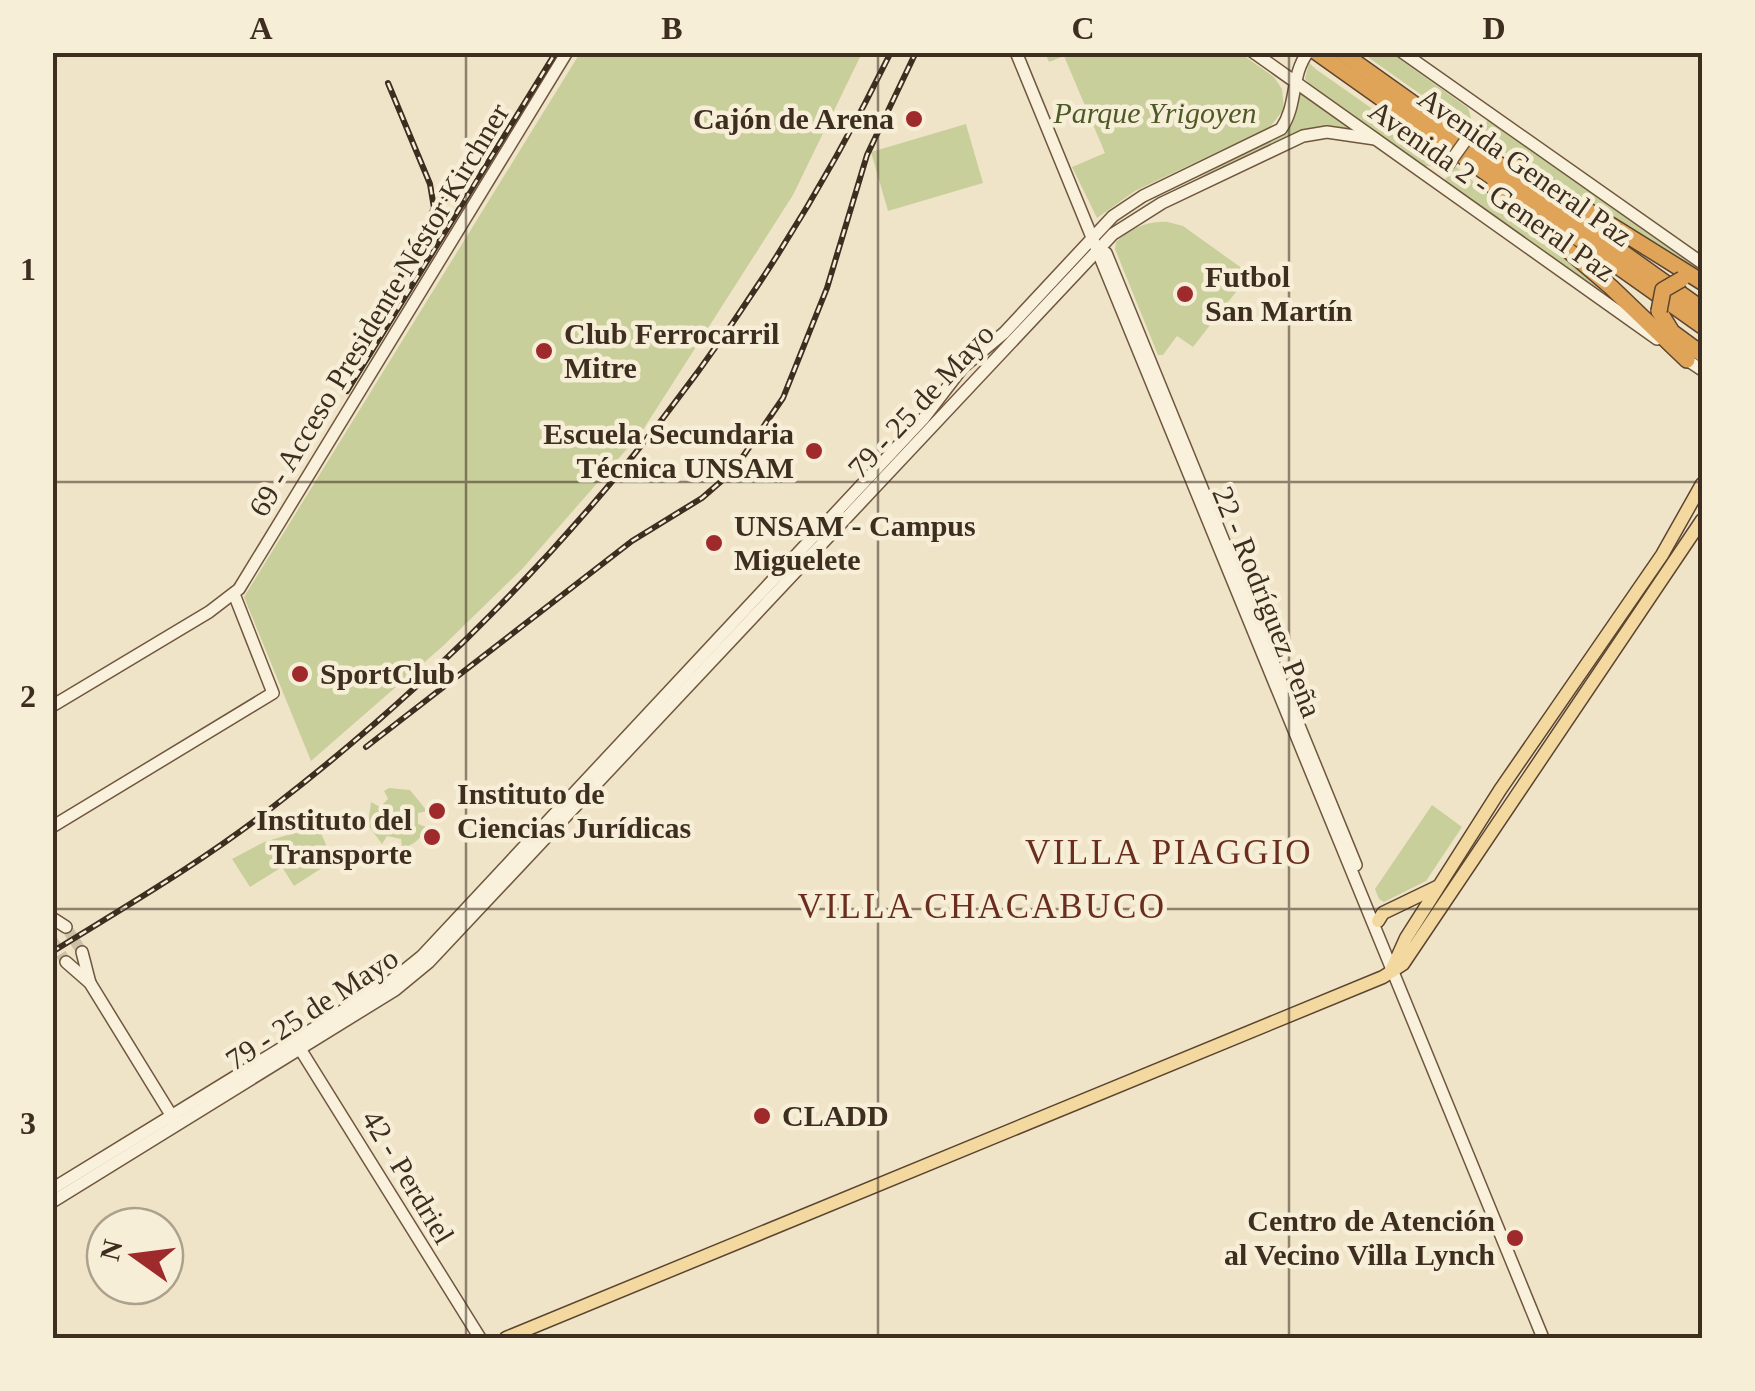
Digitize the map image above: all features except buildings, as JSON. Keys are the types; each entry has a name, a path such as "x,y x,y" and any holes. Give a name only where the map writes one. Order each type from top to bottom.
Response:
{"highway":[{"name":"Avenida General Paz","path":"1341,52 1467,134 1702,308"},
{"name":"Avenida General Paz","path":"1308,55 1467,160 1702,326"},
{"path":"1467,134 1702,282"},
{"path":"1467,160 1516,210 1695,358"},
{"path":"1658,277 1702,300"},
{"path":"1695,358 1658,311 1663,290 1682,278 1702,282"}],"main road":[{"name":"69 - Acceso Presidente Néstor Kirchner","path":"234,594 567,52"},
{"name":"22 - Rodríguez Peña","path":"1016,52 1542,1338"},
{"name":"Avenida 2 - General Paz","path":"1253,52 1427,177 1695,358 1702,370"},
{"name":"Avenida General Paz","path":"1402,52 1702,263"},
{"path":"1097,245 1113,216 1143,196 1273,135 1288,118 1294,81 1308,55"},
{"path":"1427,177 1438,176 1448,165 1485,112"},
{"path":"1097,245 1162,203 1303,136 1326,132 1376,139"},
{"name":"22 - Rodríguez Peña","path":"1097,245 1106,253 1379,915 1392,970"},
{"name":"79 - 25 de Mayo","path":"52,1202 298,1044 391,981 438,941 924,418 963,368 1097,245"},
{"path":"1392,970 1439,886 1702,484"},
{"path":"506,1338 1392,970 1415,951 1700,532 1680,520"},
{"path":"52,706 234,594 274,692 52,827"},
{"path":"1379,915 1439,886"},
{"path":"52,918 66,927"},
{"path":"82,952 90,983 175,1120"},
{"path":"66,962 90,983"},
{"name":"42 - Perdriel","path":"298,1044 480,1338"},
{"name":"79 - 25 de Mayo","path":"52,1190 175,1120"}],"green space":[{"name":"Club Ferrocarril Mitre","path":"580,53 862,53 793,195 641,433 523,568 443,646 311,761 244,597"},
{"name":"Parque Yrigoyen","path":"1045,53 1240,53 1274,77 1282,89 1284,109 1270,127 1135,191 1097,218 1072,167 1105,153 1064,56 1049,62"},
{"path":"1362,53 1391,53 1468,108 1471,118 1467,127"},
{"path":"1309,63 1444,159 1434,166 1422,166 1317,92 1305,79"},
{"path":"1300,92 1350,128 1311,128 1182,187 1288,128"},
{"path":"1488,120 1702,269 1702,276 1477,135"},
{"path":"966,124 983,183 888,211 871,152"},
{"path":"1455,166 1640,322 1443,182"},
{"name":"Futbol San Martín","path":"1168,222 1183,226 1250,274 1193,347 1177,336 1163,355 1158,355 1115,249 1116,242 1133,229"},
{"path":"410,790 427,811 418,813 418,824 426,827 422,834 402,848 401,839 387,836 382,844 368,825 371,802 380,807 388,799 384,791"},
{"path":"1432,805 1462,827 1426,881 1384,902 1375,889"},
{"path":"318,826 333,861 294,886 282,867 250,887 232,859 264,842"}],"tunnel":[{"path":"66,927 82,952"},
{"path":"52,940 66,962"}],"railway":[{"path":"347,391 556,52"},
{"path":"52,952 193,864 274,806 369,728 460,645 546,557 626,465 701,368 834,161 891,52"},
{"path":"366,747 632,541 702,498 733,471 783,398 827,288 867,155 916,52"},
{"path":"388,83 430,184 435,214"},
{"path":"383,312 435,206 477,175"}],"place":[{"name":"Cajón de Arena","path":"914,119"},
{"name":"Futbol San Martín","path":"1185,294"},
{"name":"Club Ferrocarril Mitre","path":"544,351"},
{"name":"Escuela Secundaria Técnica UNSAM","path":"814,451"},
{"name":"UNSAM - Campus Miguelete","path":"714,543"},
{"name":"SportClub","path":"300,674"},
{"name":"Instituto de Ciencias Jurídicas","path":"437,811"},
{"name":"Instituto del Transporte","path":"432,837"},
{"name":"CLADD","path":"762,1116"},
{"name":"Centro de Atención al Vecino Villa Lynch","path":"1515,1238"}],"district":[{"name":"VILLA PIAGGIO","path":"1169,852"},
{"name":"VILLA CHACABUCO","path":"982,906"}]}
